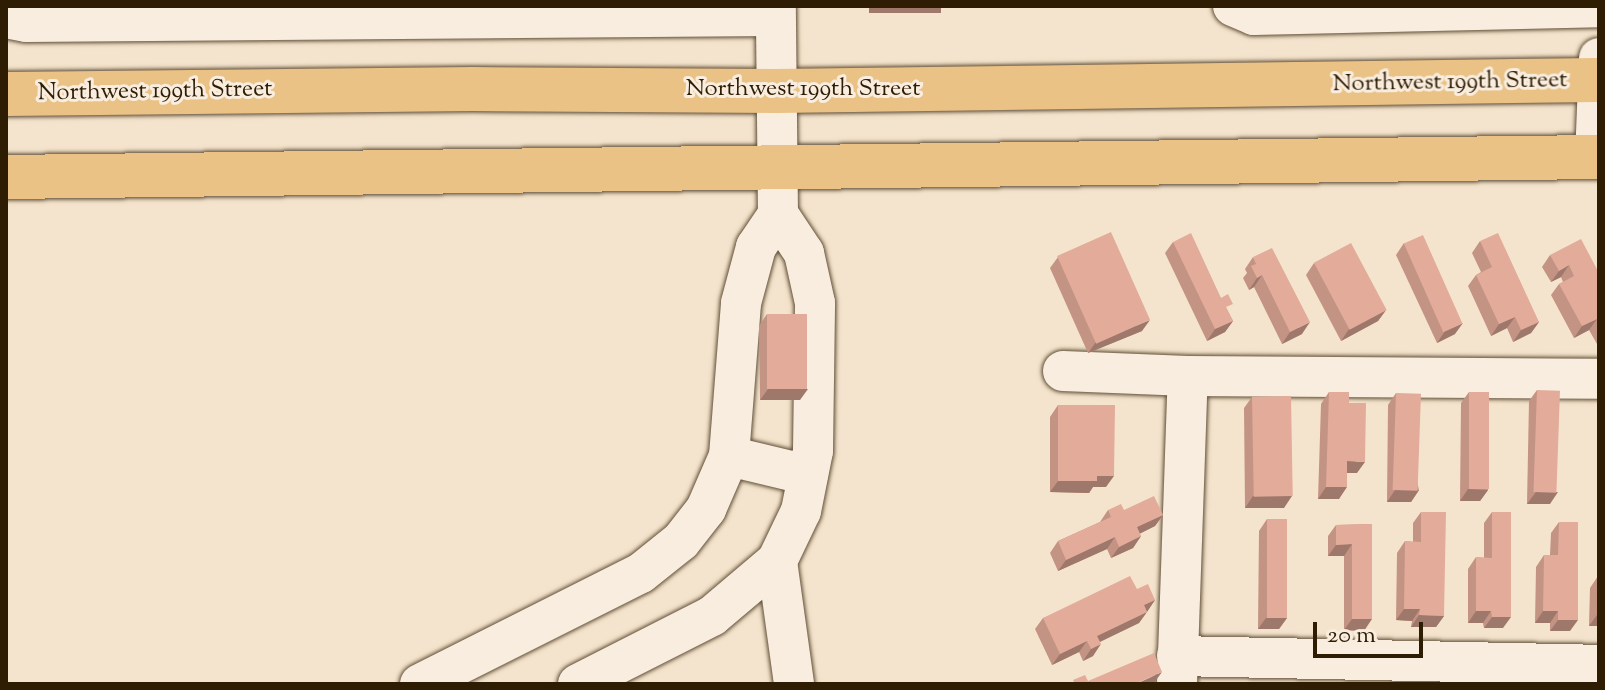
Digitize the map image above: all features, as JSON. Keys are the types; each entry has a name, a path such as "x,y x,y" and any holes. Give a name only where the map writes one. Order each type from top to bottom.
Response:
{"main road":[{"name":"Northwest 199th Street","path":"6,94 473,89 776,91 1598,73"},
{"path":"6,177 1597,158"}],"street":[{"path":"1233,6 1254,15 1599,7"},
{"path":"6,18 26,22 360,13 776,11 778,214 804,253 815,303 813,451 801,511 777,561 712,616 578,684"},
{"path":"1597,158 1598,73"},
{"path":"420,684 641,573 690,530 706,509 729,456 741,303 756,247 778,214"},
{"path":"1063,371 1188,376 1599,379"},
{"path":"1188,376 1177,670 1476,673 1599,665"},
{"path":"729,456 808,475"},
{"path":"777,561 794,684"}],"building":[{"path":"1111,232 1150,320 1096,344 1057,256"},
{"path":"1191,233 1221,298 1228,294 1233,304 1226,307 1233,321 1215,329 1173,242"},
{"path":"1498,233 1539,322 1521,330 1515,317 1499,324 1476,275 1492,267 1480,241"},
{"path":"1423,235 1462,324 1443,332 1404,244"},
{"path":"1581,239 1599,273 1599,321 1597,319 1582,326 1559,284 1574,276 1569,265 1559,271 1550,255"},
{"path":"1351,243 1387,310 1350,330 1314,263"},
{"path":"1272,248 1310,322 1290,332 1262,275 1257,278 1251,266 1256,264 1253,257"},
{"path":"767,314 807,314 807,389 767,389"},
{"path":"1537,390 1560,391 1556,493 1533,492"},
{"path":"1329,392 1349,392 1349,403 1366,403 1365,462 1347,461 1347,487 1326,487"},
{"path":"1469,392 1489,392 1489,489 1469,489"},
{"path":"1396,393 1421,394 1418,491 1393,490"},
{"path":"1291,396 1293,496 1254,497 1252,397"},
{"path":"1058,405 1115,405 1114,476 1097,476 1097,481 1058,481"},
{"path":"1154,496 1163,515 1137,527 1141,536 1119,547 1115,537 1066,560 1058,541 1111,517 1108,510 1121,504 1124,510"},
{"path":"1421,512 1446,512 1444,616 1419,615 1420,609 1404,609 1405,541 1421,542"},
{"path":"1492,512 1511,512 1511,617 1492,617 1491,611 1476,611 1476,557 1492,558"},
{"path":"1267,519 1287,519 1287,618 1267,618"},
{"path":"1559,522 1578,522 1578,620 1558,620 1558,611 1543,611 1544,555 1558,555"},
{"path":"1372,524 1372,619 1352,619 1352,544 1336,545 1336,525"},
{"path":"1130,576 1137,589 1148,584 1155,600 1144,605 1147,612 1097,636 1101,644 1091,649 1087,641 1060,654 1043,618"},
{"path":"1598,576 1599,615 1597,615"},
{"path":"1154,653 1162,672 1138,684 1075,684 1073,680 1085,675 1088,681"}]}
